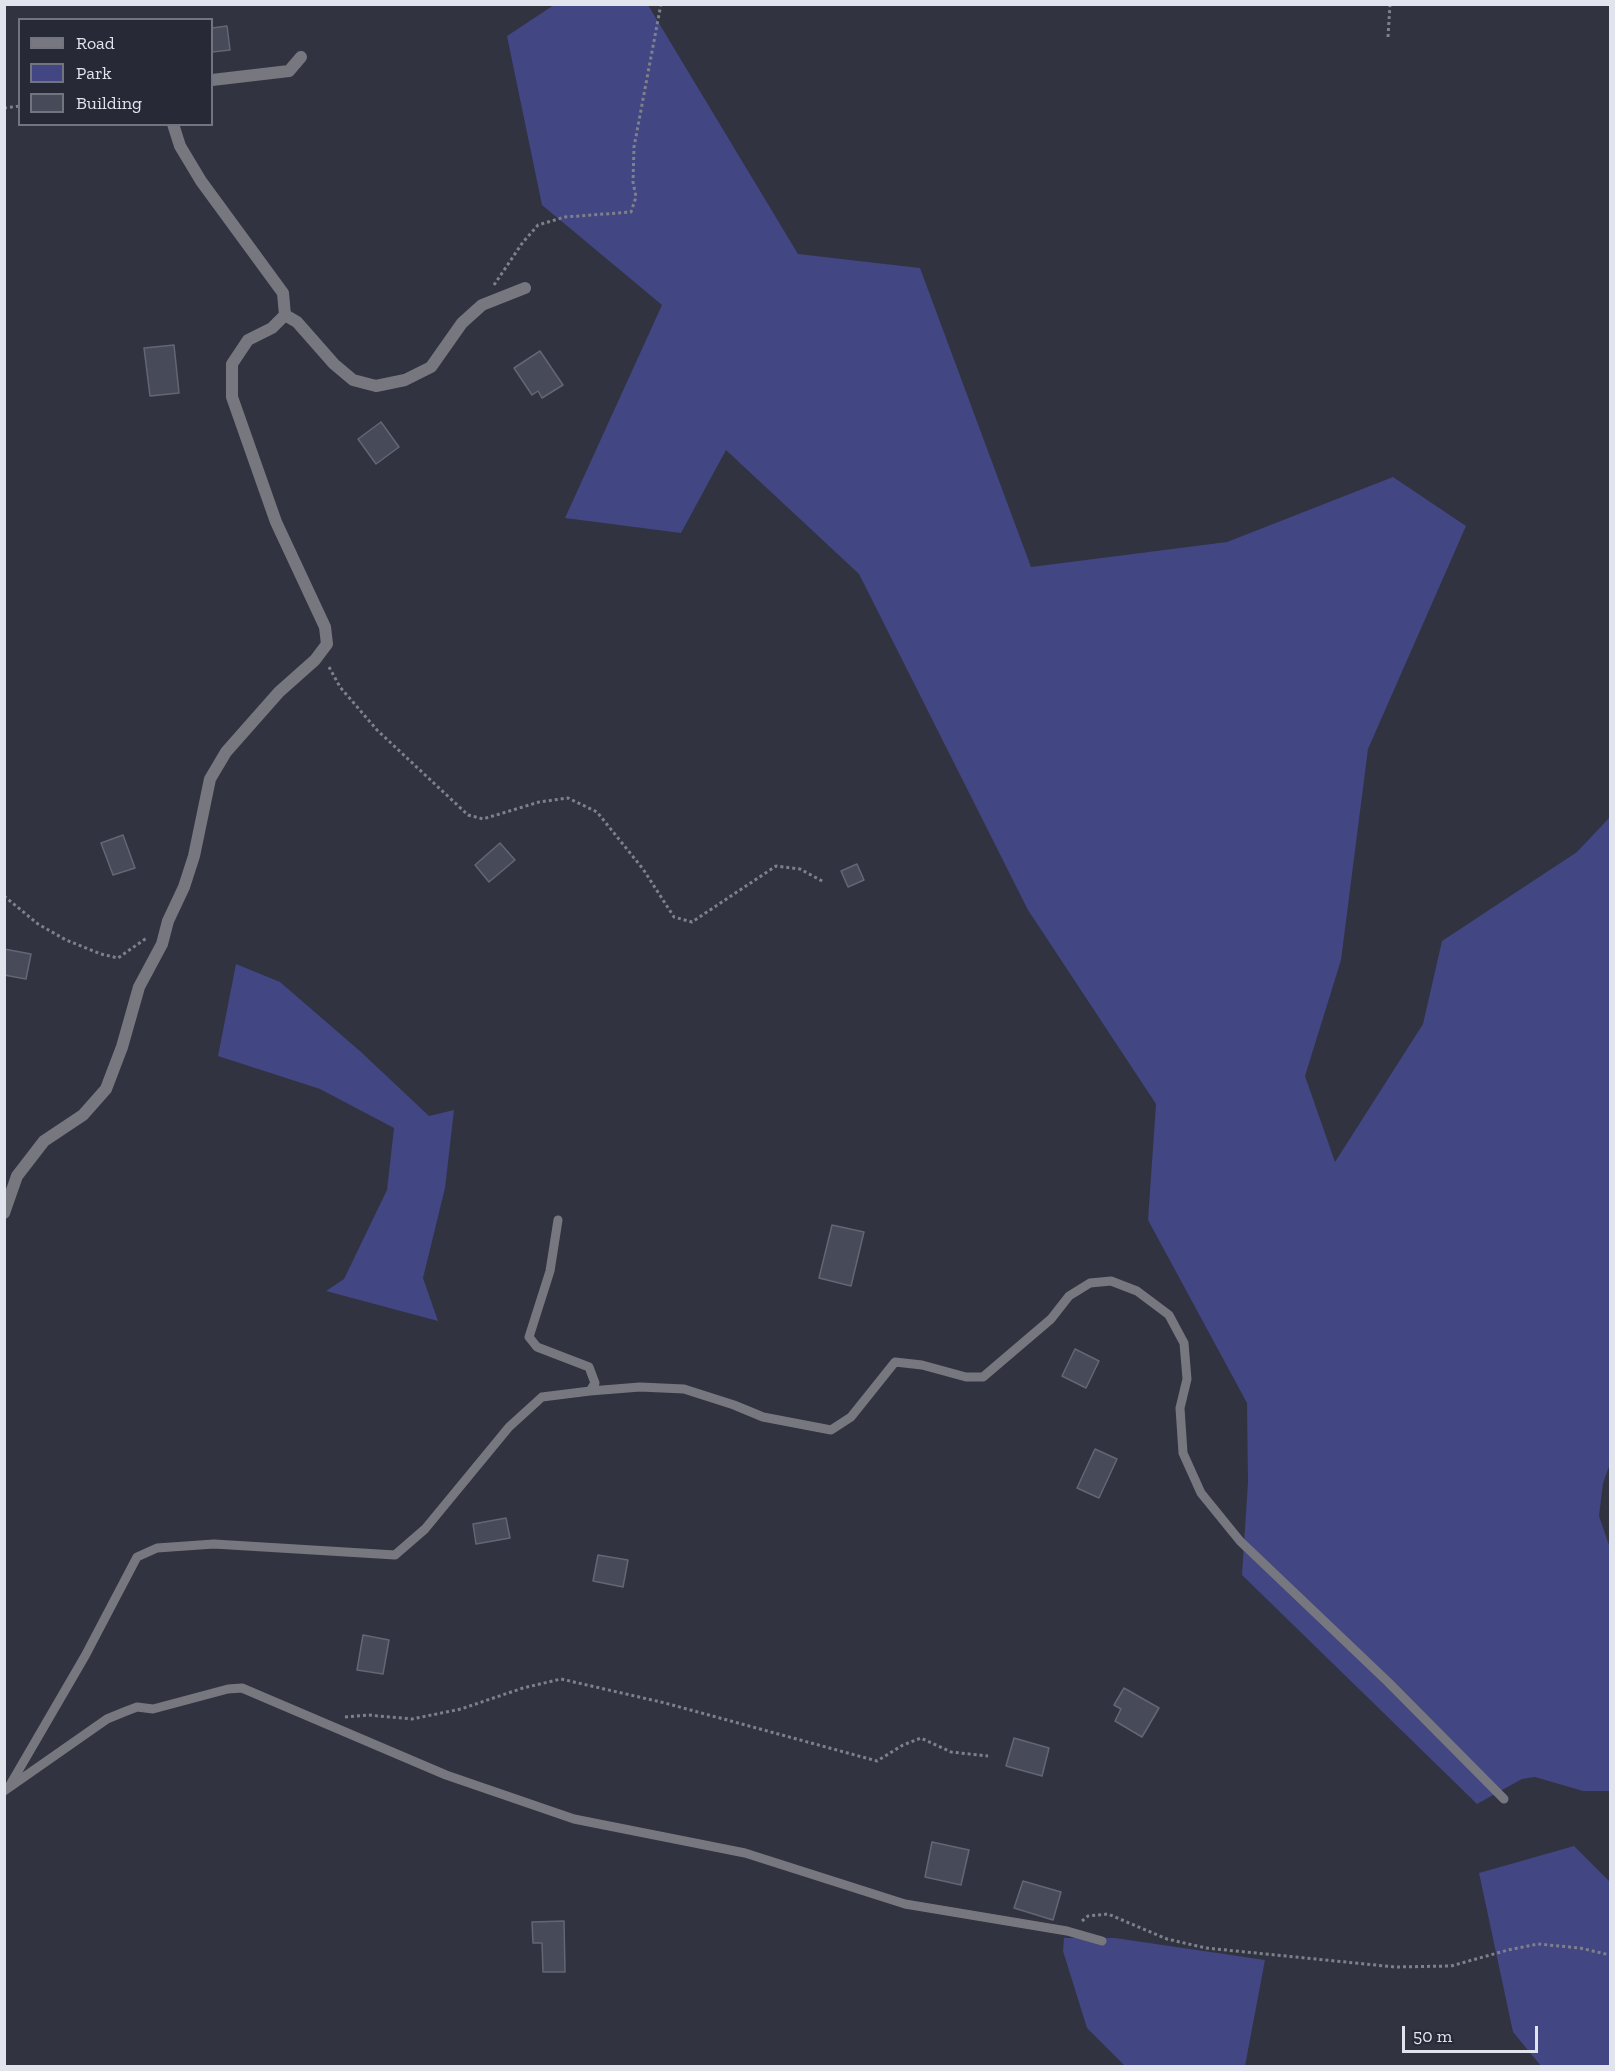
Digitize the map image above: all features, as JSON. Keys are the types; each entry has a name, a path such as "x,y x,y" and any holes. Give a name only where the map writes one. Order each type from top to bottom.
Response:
{"street":[{"path":"213,80 289,71 301,57"},
{"path":"174,126 180,146 201,181 283,293 285,315"},
{"path":"285,315 297,322 334,364 353,380 376,386 405,380 431,367 462,323 482,305 525,288"},
{"path":"4,1213 17,1176 44,1141 83,1116 106,1089 122,1047 139,987 162,944 194,856 210,779 226,753 279,692 315,660 327,644 325,627 276,522 232,397 232,364 248,340 272,328 285,315"}],"lane":[{"path":"558,1220 550,1271 529,1337 537,1347 556,1357 589,1367 595,1383 590,1391"},
{"path":"6,1790 48,1723 137,1557 158,1548 214,1544 395,1555 425,1528 509,1427 542,1397 640,1387 684,1389 734,1405 762,1417 806,1428 831,1430 851,1418 895,1362 922,1365 966,1377 983,1377 1051,1318 1069,1296 1090,1283 1111,1281 1137,1291 1169,1315 1184,1343 1187,1379 1180,1408 1183,1452 1202,1493 1240,1541 1388,1682 1504,1799"},
{"path":"6,1790 107,1719 137,1707 153,1709 228,1689 242,1688 446,1775 574,1819 745,1853 905,1904 1066,1931 1102,1941"}],"path":[{"path":"482,305 523,242 538,225 565,217 631,212 636,197 633,182 634,147 661,4"},
{"path":"1388,37 1390,4"},
{"path":"315,660 328,665 340,687 376,730 468,815 483,819 539,802 568,798 597,812 643,868 674,917 692,922 776,866 800,869 824,882"},
{"path":"4,896 38,924 66,940 100,954 118,958 153,933 166,929"},
{"path":"317,1720 368,1715 412,1719 461,1709 523,1688 561,1679 677,1706 877,1761 903,1745 921,1738 951,1752 988,1756"},
{"path":"1066,1931 1088,1916 1108,1914 1167,1939 1206,1948 1395,1967 1451,1966 1538,1944 1580,1948 1611,1955"}],"green space":[{"path":"554,5 648,5 798,254 920,268 1031,567 1227,542 1393,477 1466,526 1368,749 1341,960 1305,1076 1335,1162 1423,1024 1442,941 1577,852 1610,817 1610,1464 1603,1483 1599,1516 1610,1548 1610,1791 1583,1791 1535,1777 1522,1779 1477,1804 1242,1575 1248,1482 1247,1403 1148,1220 1156,1104 1028,910 859,574 726,450 681,533 565,518 662,305 542,205 507,36"},
{"path":"236,964 280,982 361,1052 429,1116 454,1110 445,1188 423,1278 438,1321 326,1291 344,1279 387,1190 394,1128 320,1089 218,1056"},
{"path":"1574,1846 1610,1882 1610,2066 1541,2066 1513,2032 1479,1873"},
{"path":"1064,1938 1115,1938 1265,1960 1245,2066 1125,2066 1087,2028 1063,1951"}],"building":[{"path":"227,26 230,50 213,52 213,28"},
{"path":"174,345 179,393 150,396 144,348"},
{"path":"540,351 563,385 542,398 538,391 532,395 514,368"},
{"path":"381,422 399,447 376,464 358,439"},
{"path":"123,835 135,868 113,875 101,843"},
{"path":"500,843 515,860 489,882 475,865"},
{"path":"857,864 864,880 848,887 841,871"},
{"path":"4,949 31,954 26,979 4,975"},
{"path":"832,1225 864,1232 851,1286 819,1278"},
{"path":"1075,1349 1099,1361 1086,1388 1062,1376"},
{"path":"1095,1449 1117,1459 1099,1498 1077,1488"},
{"path":"506,1518 510,1538 476,1544 473,1524"},
{"path":"598,1555 628,1560 623,1587 593,1581"},
{"path":"363,1635 389,1640 383,1674 357,1670"},
{"path":"1124,1688 1159,1708 1142,1737 1115,1721 1121,1709 1114,1705"},
{"path":"1014,1738 1049,1748 1042,1776 1006,1766"},
{"path":"932,1842 969,1850 961,1885 925,1877"},
{"path":"1023,1881 1061,1892 1053,1920 1014,1908"},
{"path":"564,1921 565,1972 543,1972 542,1943 533,1943 532,1922"}]}
